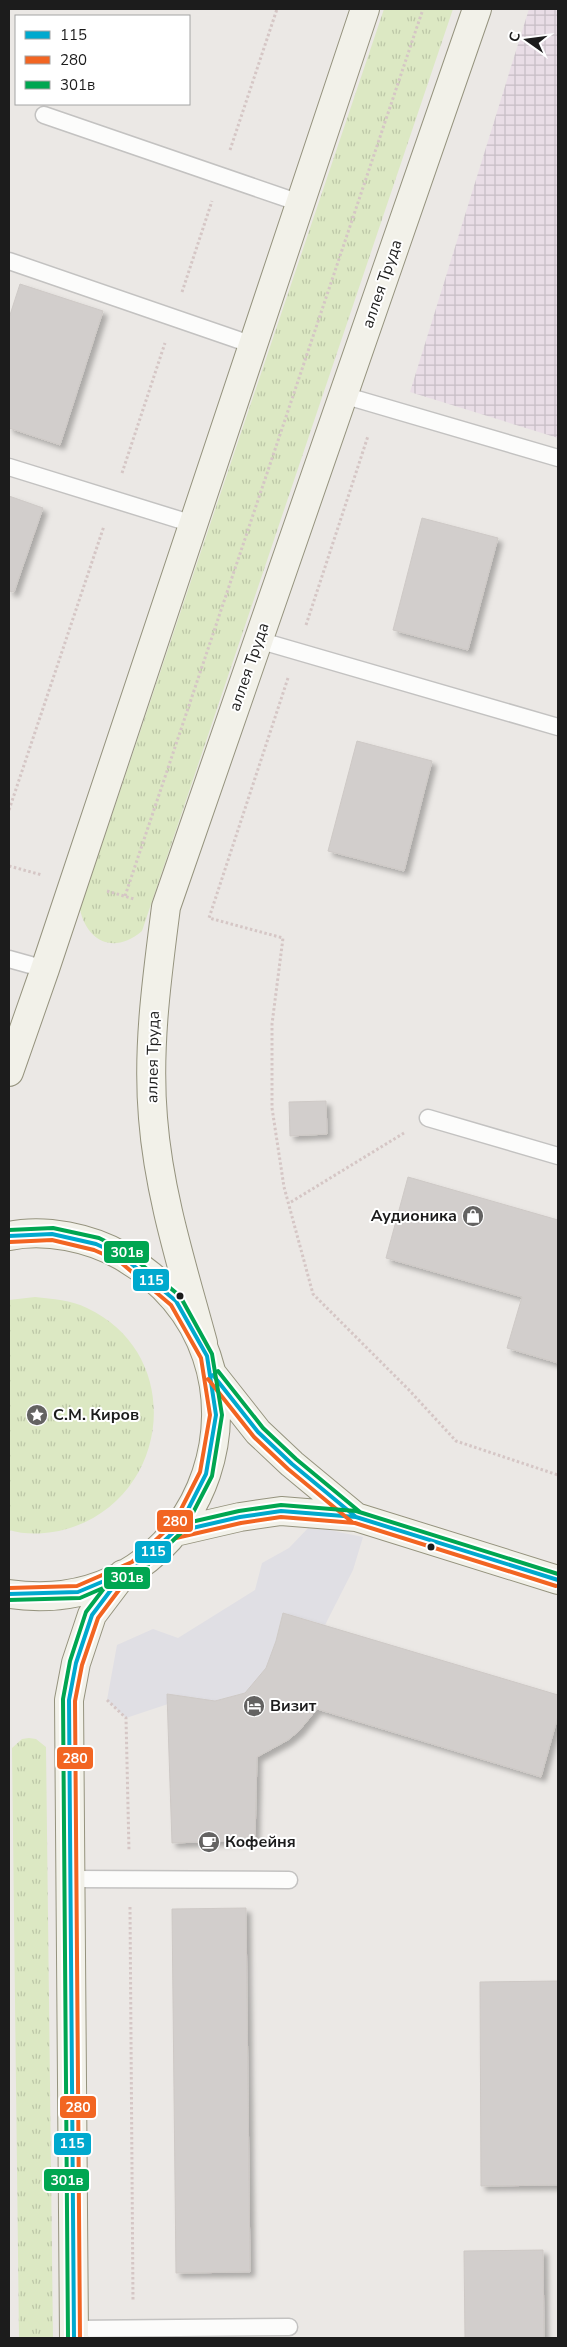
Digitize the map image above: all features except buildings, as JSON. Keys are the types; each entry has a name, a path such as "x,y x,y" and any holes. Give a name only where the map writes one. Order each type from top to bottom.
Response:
{"street":[{"path":"9,1072 365,9"},
{"name":"аллея Труда","path":"203,1343 165,1202 152,1118 152,1017 166,907 477,9"},
{"path":"9,1236 47,1234 79,1239 111,1250 140,1266 166,1288 187,1314 203,1343 213,1375 217,1408 216,1442 208,1474 194,1505 175,1532 151,1556 123,1574 93,1588 60,1595 27,1596 9,1594"},
{"path":"213,1375 258,1432 292,1464 356,1517"},
{"path":"175,1532 240,1517 281,1511 356,1517 558,1580"},
{"path":"74,2334 69,1700 76,1663 92,1615 123,1574"}],"lane":[{"path":"44,116 300,203"},
{"path":"9,261 253,345"},
{"path":"343,395 558,458"},
{"path":"9,467 193,524"},
{"path":"258,640 558,727"},
{"path":"9,959 45,969"},
{"path":"428,1118 558,1156"},
{"path":"71,1879 289,1880"},
{"path":"74,2334 133,2329 289,2327"}],"path":[{"path":"9,810 276,9"},
{"path":"125,896 424,9"},
{"path":"378,406 209,918 283,938 272,1024 272,1108 284,1187 313,1294 409,1390 456,1441 558,1475"},
{"path":"9,866 42,875"},
{"path":"106,891 140,900"},
{"path":"291,1202 428,1118"},
{"path":"107,1700 126,1718 130,1878 133,2329"}],"shaded area":[{"path":"529,9 558,9 558,438 410,392"},
{"path":"310,1526 363,1537 353,1570 325,1625 283,1613 266,1669 245,1693 215,1701 168,1694 168,1704 126,1718 107,1700 117,1645 153,1629 178,1638 255,1590 262,1563 289,1548"}],"green space":[{"path":"384,9 453,9 142,931 122,942 104,942 89,930 80,910"},
{"path":"35,1297 62,1300 81,1305 119,1329 140,1357 151,1389 154,1422 146,1455 130,1485 106,1510 73,1527 49,1533 32,1534 9,1530 9,1300"},
{"path":"22,1739 36,1739 46,1747 53,2338 19,2338 12,1748"}],"transit line":[{"name":"301в","path":"9,1230 53,1228 99,1238 125,1251 180,1296 212,1354 222,1415 212,1476 184,1530 140,1572 80,1598 9,1600"},
{"name":"115","path":"9,1236 52,1234 96,1244 122,1256 176,1301 207,1356 216,1415 206,1474 179,1527 135,1568 78,1592 9,1594"},
{"name":"280","path":"9,1588 77,1586 132,1562 174,1523 200,1472 210,1415 201,1358 171,1305 119,1261 94,1250 52,1240 10,1242"},
{"name":"301в","path":"218,1371 263,1428 296,1459 360,1512"},
{"name":"115","path":"213,1375 258,1432 292,1464 356,1517"},
{"name":"280","path":"208,1379 254,1437 288,1469 352,1522"},
{"name":"301в","path":"174,1526 239,1511 281,1505 356,1511 558,1574"},
{"name":"115","path":"175,1532 240,1517 281,1511 356,1517 558,1580"},
{"name":"280","path":"176,1538 241,1523 281,1517 355,1523 556,1586"},
{"name":"301в","path":"68,2338 63,1699 70,1661 86,1612 118,1570"},
{"name":"115","path":"74,2338 69,1700 76,1663 92,1615 123,1574"},
{"name":"280","path":"80,2338 75,1701 82,1665 98,1618 128,1578"}],"place":[{"name":"Аудионика","path":"473,1216"},
{"name":"С.М. Киров","path":"37,1415"},
{"name":"Визит","path":"254,1706"},
{"name":"Кофейня","path":"209,1842"}]}
